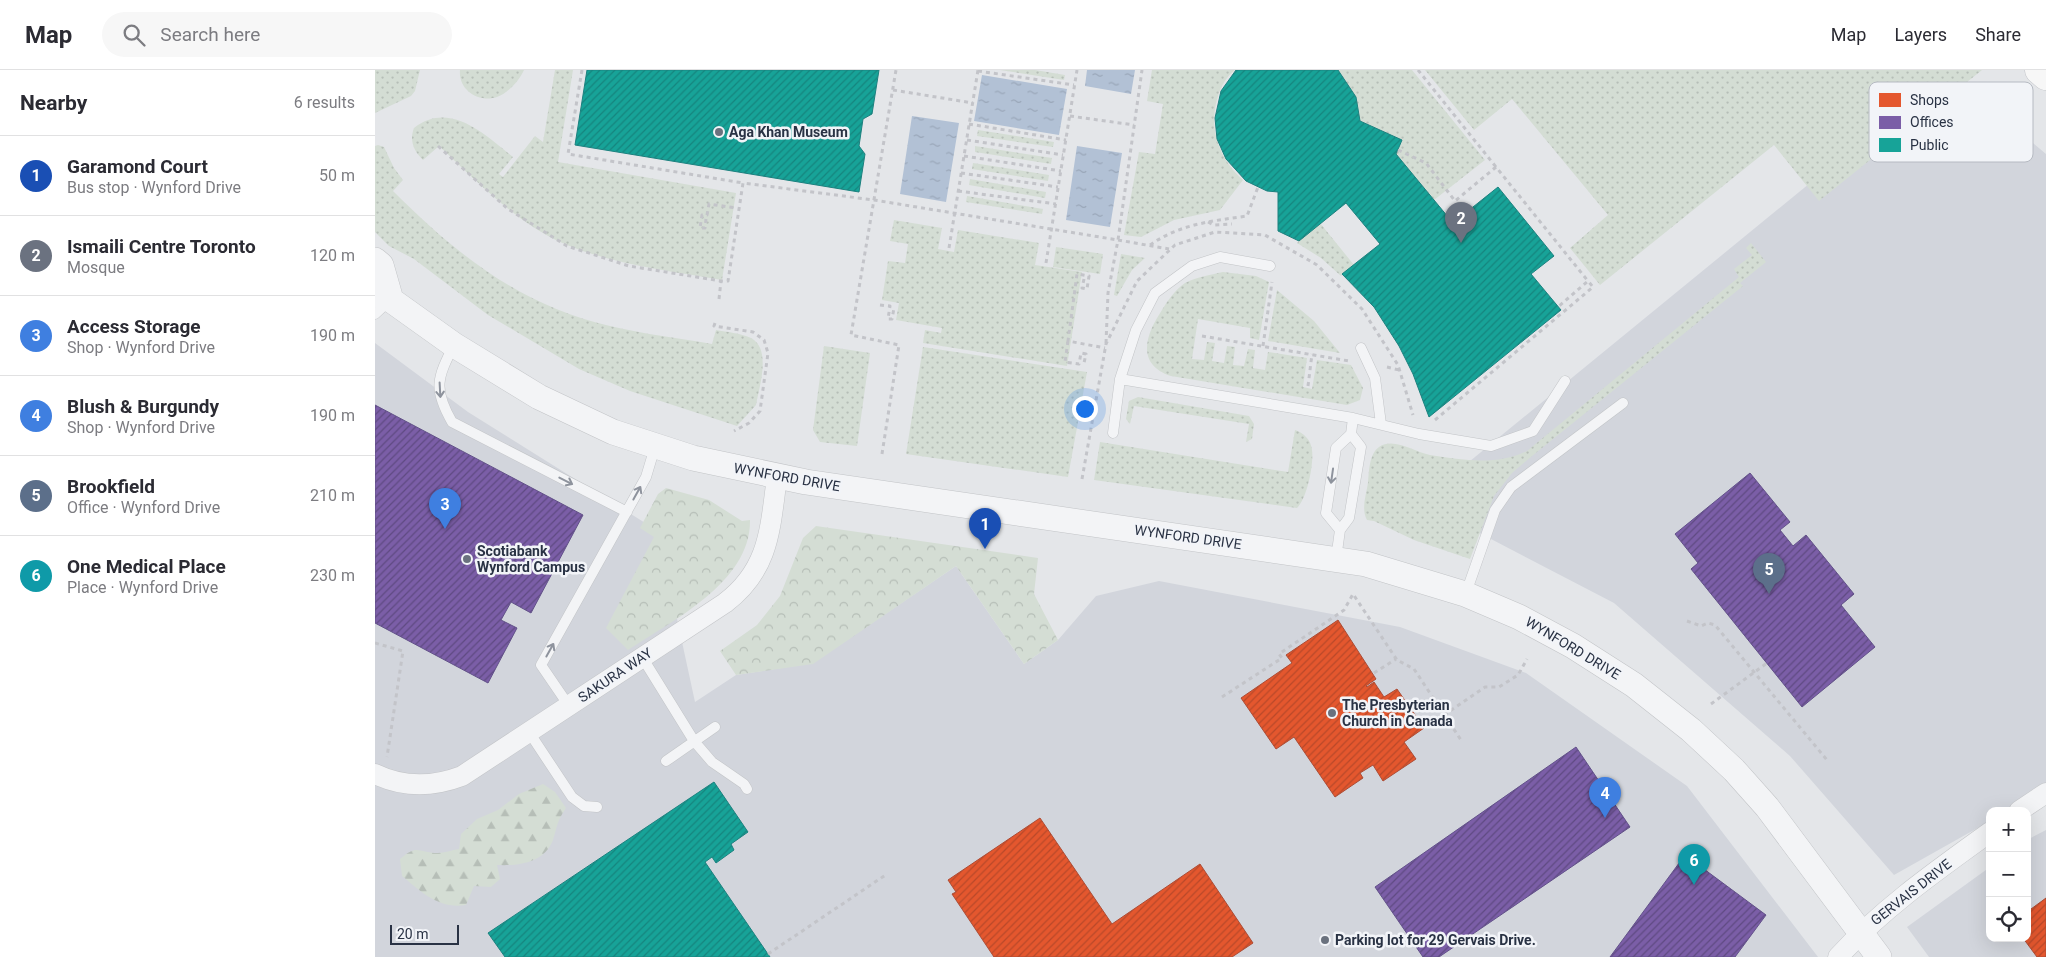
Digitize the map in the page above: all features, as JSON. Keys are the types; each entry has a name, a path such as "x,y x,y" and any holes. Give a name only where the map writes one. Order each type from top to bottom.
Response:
{"main road":[{"path":"2039,70 2046,76"}],"street":[{"name":"WYNFORD DRIVE","path":"375,260 381,265 380,303 454,345 539,397 613,432 655,447 731,468 777,477 1366,564 1465,594 1519,617 1573,646 1634,685 1691,730 1734,770 1767,807 1879,957"},
{"name":"SAKURA WAY","path":"380,776 412,784 444,782 471,771 725,603 750,578 769,541 777,477"},
{"path":"2025,807 2046,793"},
{"name":"GERVAIS DRIVE","path":"1838,957 1861,932 1894,902 1986,835"}],"lane":[{"path":"1113,433 1120,379 1136,330 1155,293 1193,266 1220,257 1269,266"},
{"path":"454,345 439,373 441,402 453,422 627,512"},
{"path":"1361,348 1375,378 1381,424"},
{"path":"1120,379 1353,418 1419,434 1491,446 1533,431 1565,381"},
{"path":"1465,594 1495,510 1511,487 1623,403"},
{"path":"1340,530 1326,513 1336,448 1351,434 1353,418"},
{"path":"1336,559 1340,530 1349,518 1361,447 1351,434"},
{"path":"569,706 541,665 647,477 655,447"},
{"path":"642,658 694,741 713,762 744,784 747,789"},
{"path":"666,760 715,727"},
{"path":"529,732 572,797 584,806 597,807"}],"path":[{"path":"582,70 568,154 743,183 874,200 1170,249"},
{"path":"882,454 899,344 851,335 896,70"},
{"path":"949,248 978,70 1074,85"},
{"path":"1046,263 1077,70"},
{"path":"1082,479 1106,346 1108,293 1142,70"},
{"path":"1106,346 1137,280 1175,245 1215,232 1265,235 1317,265 1362,309 1399,370 1419,434 1593,287 1417,70"},
{"path":"893,90 973,103"},
{"path":"1070,116 1134,126"},
{"path":"969,124 1066,140"},
{"path":"967,140 1063,155"},
{"path":"438,146 508,209 567,246 629,266 721,281 727,281 743,183"},
{"path":"1398,150 1426,163 1455,201 1496,167"},
{"path":"964,156 1061,171"},
{"path":"961,173 1058,187"},
{"path":"1150,246 1167,233 1206,221 1247,216 1258,187"},
{"path":"958,191 1055,204"},
{"path":"706,219 705,228 700,228 702,215 707,215 709,204 736,208"},
{"path":"1206,221 1213,225 1231,224"},
{"path":"1277,251 1278,243"},
{"path":"1084,279 1082,288 1087,289 1089,276 1077,274 1065,362 1079,364 1081,353 1086,354 1084,363"},
{"path":"1263,346 1273,278"},
{"path":"719,299 721,281"},
{"path":"1558,307 1588,281"},
{"path":"880,305 890,306 888,319 892,319 894,308"},
{"path":"715,323 714,326 753,332 764,340 768,353 760,411 749,423 735,431"},
{"path":"1202,336 1399,370"},
{"path":"1068,341 1106,346"},
{"path":"1308,386 1311,354"},
{"path":"1222,697 1281,658 1279,654 1344,610 1353,594 1396,659 1414,669 1461,740"},
{"path":"1687,621 1701,626 1708,623 1715,625 1827,760"},
{"path":"375,643 403,651 380,776"},
{"path":"1444,714 1485,687 1499,687 1518,675 1527,658"},
{"path":"1374,673 1396,659"},
{"path":"1711,704 1767,663"},
{"path":"768,954 887,874"}],"shaded area":[{"path":"1947,71 1960,82 1934,82"},
{"path":"1869,135 1869,162 2033,162 2033,143 2046,154 2046,790 2016,807 1986,807 1986,823 1894,875 1790,756 1614,603 1420,502"},
{"path":"375,343 468,412 658,531 695,702 736,675 813,663 956,566 1024,664 1058,640 1096,596 1159,581 1400,627 1526,673 1687,786 1818,957 375,957"},
{"path":"2046,830 2046,957 1929,957 1907,927 1986,870 1986,942 2031,942 2031,838"}],"green space":[{"path":"375,70 420,70 415,91 411,96 375,113"},
{"path":"460,70 524,70 509,90 497,97 483,98 466,89 462,84"},
{"path":"555,70 573,70 558,162 736,193 722,280 605,258 567,245 531,226 515,214 483,188 439,146 423,160 417,153 412,141 414,128 427,120 454,119 479,131 513,157 499,174 503,177 535,136 543,142"},
{"path":"1000,70 1035,70 1065,75 1064,80"},
{"path":"1152,70 1235,70 1229,75 1218,96 1214,119 1217,141 1221,152 1234,171 1243,180 1220,210 1174,220 1141,237 1124,235 1139,152 1155,154 1163,104 1147,101"},
{"path":"1338,70 1412,70 1485,160 1434,200 1396,154 1402,140 1360,121 1356,97"},
{"path":"1425,70 1982,70 1967,82 1869,82 1869,161 1819,201 1774,145 1600,285 1570,248 1608,215 1512,99 1474,130"},
{"path":"978,130 1054,142 1053,147 977,136"},
{"path":"375,146 384,147 394,168 403,180 393,191 441,236 466,256 492,275 519,291 547,305 578,317 622,329 712,344 716,330 751,338 757,343 763,359 763,369 756,405 737,426 630,391 579,369 488,315 414,259 389,246 375,232"},
{"path":"975,146 1052,158 1051,164 975,152"},
{"path":"973,163 1049,175 1048,181 972,169"},
{"path":"970,179 1046,192 1045,198 969,185"},
{"path":"967,196 1043,209 1042,214 966,202"},
{"path":"894,220 942,228 938,249 954,252 958,230 1039,243 1035,265 1082,272 1067,366 923,343 925,330 941,333 942,328 896,320 899,303 882,300 888,261 905,263 908,244 890,241"},
{"path":"1320,223 1354,265 1341,276 1321,258 1297,243"},
{"path":"1751,243 1766,262 1740,283 1743,286 1512,473 1494,496 1470,559 1414,540 1374,521 1367,520 1364,507 1370,464 1373,454 1379,447 1385,444 1398,444 1430,455 1479,461 1503,459 1527,451 1739,277 1734,269 1752,255 1746,248"},
{"path":"1056,247 1103,254 1100,274 1053,267"},
{"path":"1121,254 1145,258 1132,270 1117,296 1114,295"},
{"path":"1223,272 1256,276 1269,282 1259,340 1250,338 1250,328 1198,319 1192,359 1204,360 1207,342 1215,343 1212,361 1224,363 1227,346 1235,347 1233,365 1244,366 1248,349 1255,350 1253,368 1265,370 1268,352 1307,358 1303,387 1312,389 1317,360 1351,365 1363,388 1360,400 1347,405 1171,376 1160,371 1152,364 1148,356 1148,338 1156,319 1169,299 1185,283"},
{"path":"1277,290 1314,321 1340,353 1268,341"},
{"path":"824,346 870,353 857,446 820,442 813,430"},
{"path":"923,347 1087,372 1068,477 906,454"},
{"path":"1138,397 1249,416 1254,424 1252,439 1246,442 1249,424 1134,406 1130,424 1126,419 1129,401"},
{"path":"1295,430 1309,440 1312,456 1307,489 1297,508 1094,480 1100,442 1288,472"},
{"path":"666,488 709,500 742,521 750,520 747,542 738,562 724,580 706,597 687,612 628,650 606,628 654,537 640,528 658,494"},
{"path":"816,526 1038,558 1034,594 1058,640 1024,664 956,566 813,664 736,675 720,651 757,625 780,596 803,538"},
{"path":"543,784 555,792 566,808 549,848 544,854 522,864 497,865 500,879 491,887 474,886 466,905 448,905 439,902 423,893 402,876 400,859 406,854 415,850 443,853 459,849 461,834 477,819 498,810 519,794"}],"water":[{"path":"1087,70 1135,70 1131,94 1085,86"},
{"path":"982,75 1067,89 1059,135 974,121"},
{"path":"912,116 959,123 946,202 900,194"},
{"path":"1077,146 1122,153 1110,227 1066,220"}],"building: Shops":[{"name":"The Presbyterian Church in Canada","path":"1338,620 1376,679 1366,686 1374,682 1384,697 1397,689 1424,728 1404,742 1416,759 1383,781 1373,765 1360,773 1363,778 1335,797 1294,737 1276,749 1241,698 1292,663 1286,655"},
{"path":"1040,818 1112,924 1200,864 1253,943 1232,957 994,957 952,894 956,892 948,880"},
{"path":"2046,898 2046,957 2037,957 2026,942 2031,942 2031,909"}],"building: Offices":[{"name":"Scotiabank Wynford Campus","path":"375,405 583,515 531,613 511,602 501,620 517,628 488,683 375,623"},
{"path":"1750,473 1790,522 1780,530 1793,546 1806,535 1854,594 1841,605 1875,647 1802,707 1691,569 1698,563 1675,534"},
{"path":"1576,747 1630,827 1439,957 1423,957 1375,887"},
{"path":"1685,855 1766,915 1735,957 1610,957"}],"building: Public":[{"name":"Aga Khan Museum","path":"587,70 879,70 872,114 863,119 859,146 865,154 859,192 575,145"},
{"path":"1236,70 1338,70 1356,97 1360,121 1402,140 1396,154 1453,223 1498,187 1554,256 1531,274 1561,310 1429,417 1413,374 1399,346 1374,307 1342,274 1380,244 1346,203 1299,241 1278,231 1278,192 1267,191 1246,181 1226,159 1217,139 1215,118 1221,91"},
{"path":"714,782 748,832 731,844 734,850 716,863 712,857 705,862 770,957 505,957 488,933"}],"place":[{"name":"Aga Khan Museum","path":"719,132"},
{"name":"Ismaili Centre Toronto","path":"1461,243"},
{"name":"Access Storage","path":"445,529"},
{"name":"Garamond Court","path":"985,549"},
{"name":"Scotiabank Wynford Campus","path":"467,559"},
{"name":"Brookfield","path":"1769,594"},
{"name":"The Presbyterian Church in Canada","path":"1332,713"},
{"name":"Blush & Burgundy","path":"1605,818"},
{"name":"One Medical Place","path":"1694,885"},
{"name":"Parking lot for 29 Gervais Drive.","path":"1325,940"}]}
